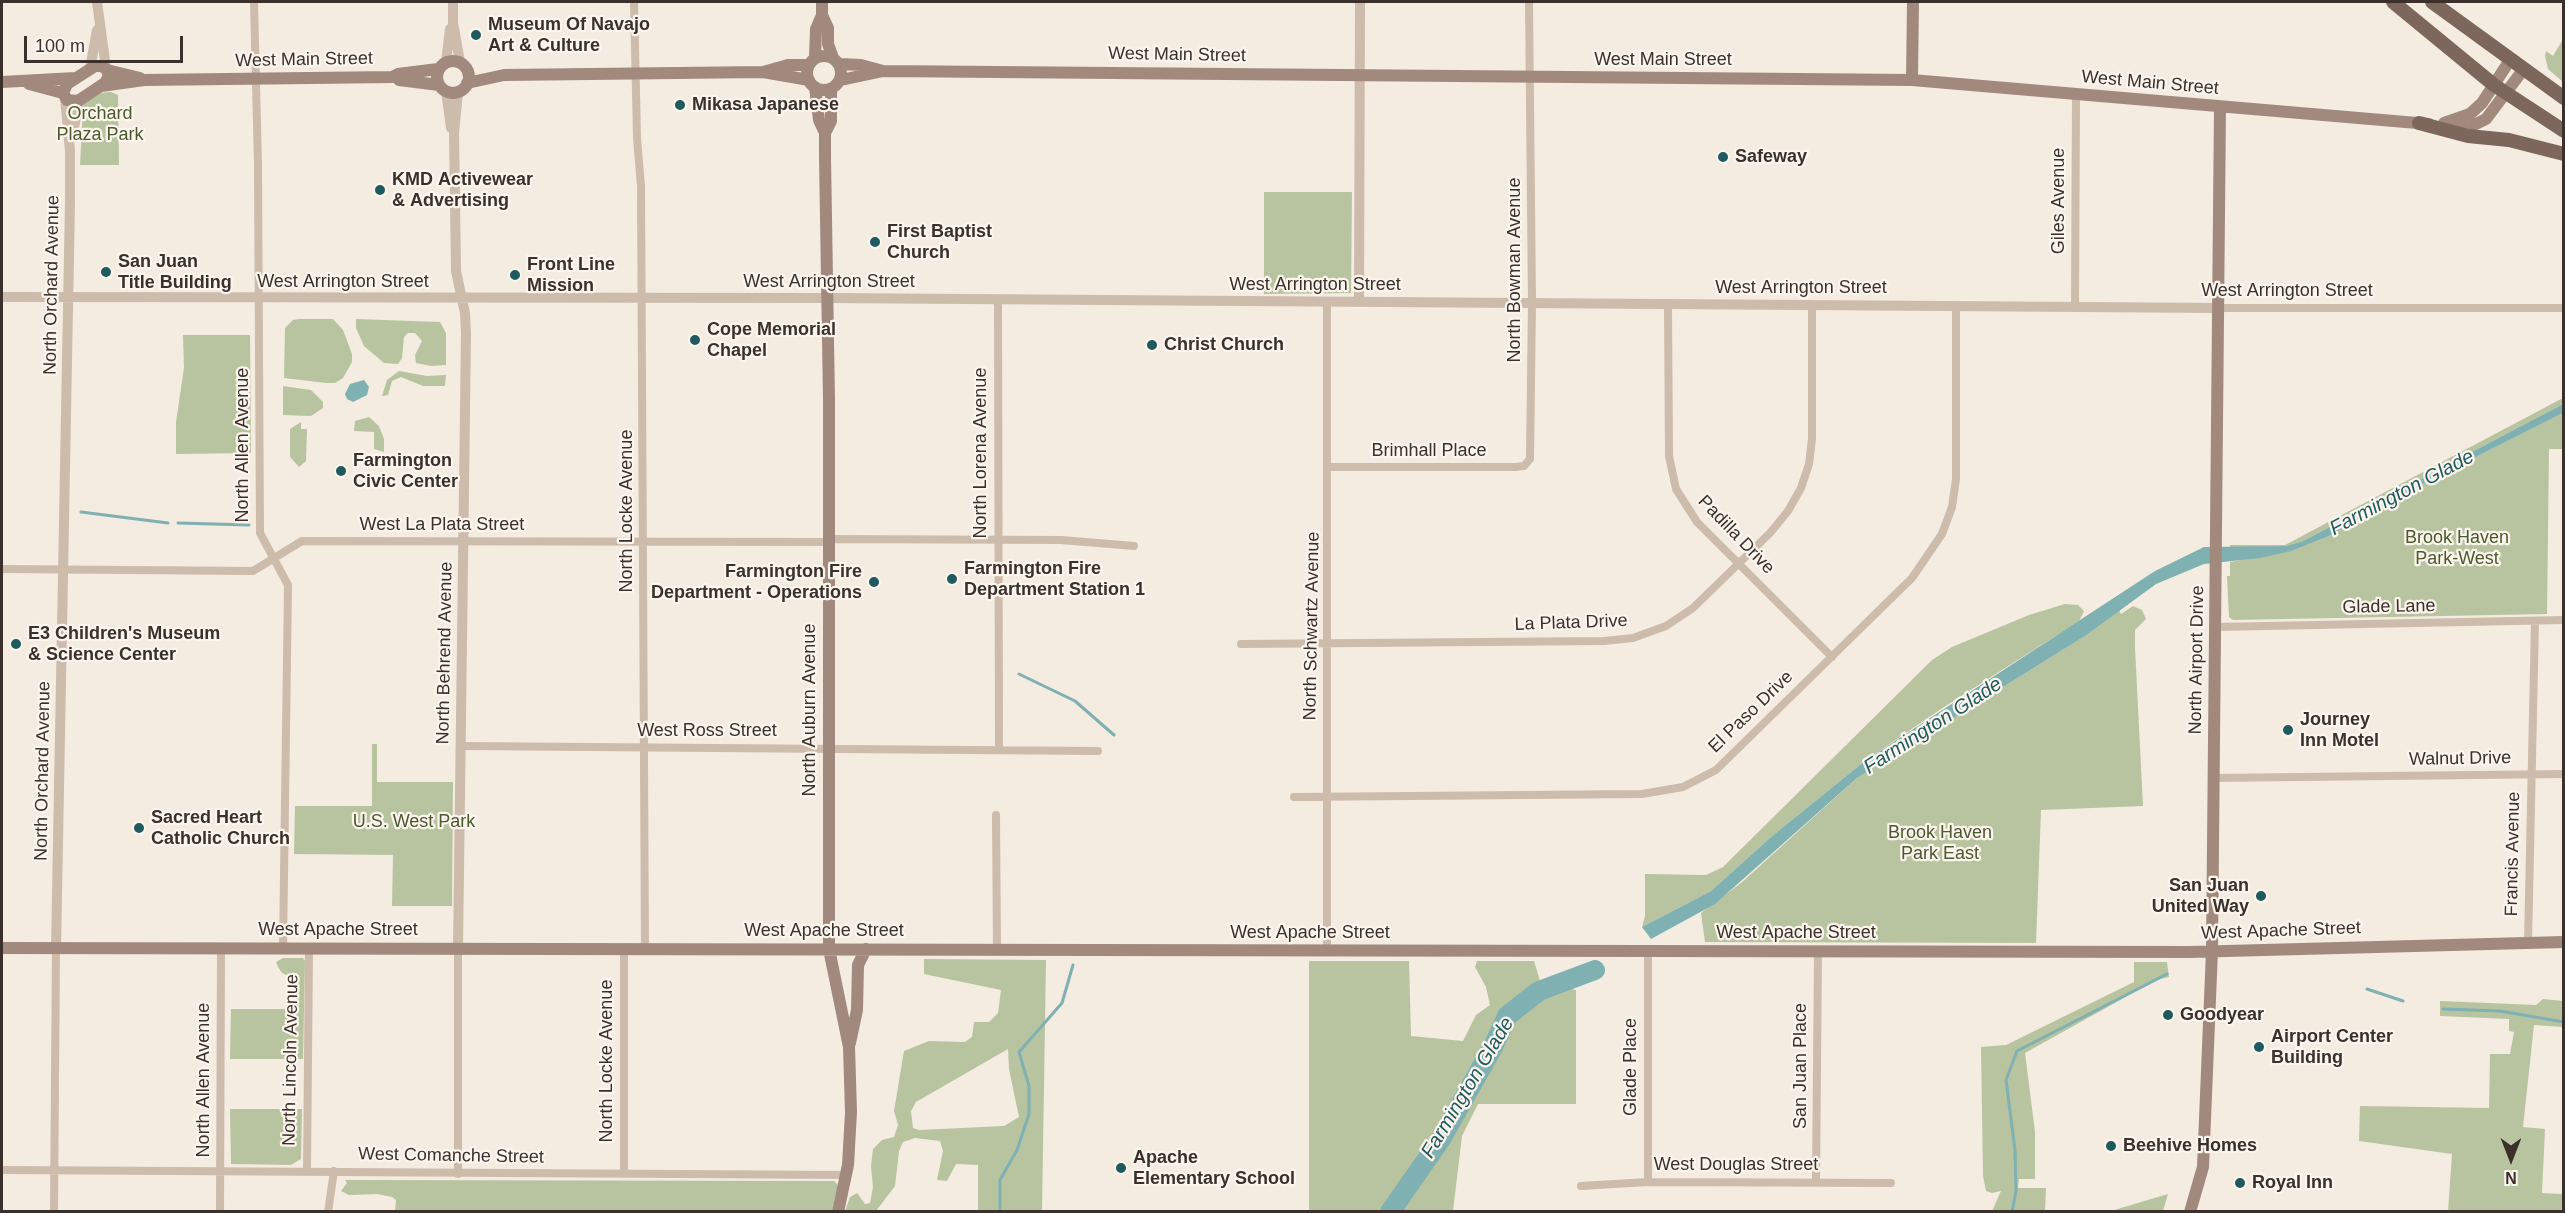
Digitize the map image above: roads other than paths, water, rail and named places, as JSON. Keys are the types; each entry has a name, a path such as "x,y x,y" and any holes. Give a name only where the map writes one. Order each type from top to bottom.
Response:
{"main road":[{"path":"822,2 822,15"},
{"path":"1912,80 1913,2"},
{"path":"2393,2 2494,85 2564,131"},
{"path":"2432,2 2564,98"},
{"name":"North Auburn Avenue","path":"822,15 828,28 828,44 836,61 836,84 831,121 825,133"},
{"name":"North Auburn Avenue","path":"822,15 816,29 812,84 819,120 825,133 829,950 849,1047 851,1112 847,1175 838,1212"},
{"name":"West Main Street","path":"2441,124 2476,109 2510,60"},
{"name":"West Main Street","path":"763,72 788,65 836,61 884,71 1912,80 2441,124 2463,128 2476,125 2486,119 2523,70"},
{"name":"West Main Street","path":"90,69 98,65 144,80"},
{"name":"West Main Street","path":"392,77 442,66 463,65 504,75"},
{"path":"452,88 463,65"},
{"path":"442,66 452,88"},
{"path":"64,95 67,84 90,69"},
{"path":"19,82 64,95 74,102 108,80 106,69"},
{"name":"West Main Street","path":"101,86 144,80 392,77 452,88 504,75 763,72 812,84 836,84 884,71"},
{"path":"2,82 77,78"},
{"name":"North Airport Drive","path":"2190,1212 2203,1167 2212,951 2220,107"},
{"path":"2419,123 2468,136 2509,140 2564,154"},
{"name":"West Apache Street","path":"2,948 2212,951 2564,942"},
{"path":"849,1047 857,1010 858,965 866,950"}],"street":[{"path":"97,2 98,24 106,69"},
{"name":"North Allen Avenue","path":"254,2 260,299 260,533 288,585 283,948"},
{"path":"453,2 453,23 463,65"},
{"name":"North Locke Avenue","path":"634,2 641,186 645,949"},
{"path":"1359,301 1360,2"},
{"name":"North Bowman Avenue","path":"1528,463 1532,450 1529,2"},
{"path":"442,66 453,23"},
{"path":"90,69 98,24"},
{"name":"North Behrend Avenue","path":"452,88 456,271 466,333 458,948 458,1173"},
{"name":"Giles Avenue","path":"2075,307 2076,94"},
{"name":"North Orchard Avenue","path":"54,1212 56,948 70,151 64,95"},
{"name":"North Orchard Avenue","path":"70,151 80,100"},
{"name":"West Arrington Street","path":"2,297 827,298 2218,308 2564,308"},
{"name":"North Lorena Avenue","path":"998,300 999,749"},
{"name":"North Schwartz Avenue","path":"1327,951 1328,302"},
{"name":"Padilla Drive","path":"1668,304 1669,456 1672,476 1689,512 1832,657"},
{"name":"La Plata Drive","path":"1241,644 1604,642 1649,633 1681,617 1740,563 1788,511 1801,488 1809,464 1812,439 1812,305"},
{"name":"El Paso Drive","path":"1294,797 1642,794 1669,791 1697,781 1716,770 1925,563 1948,521 1956,479 1956,306"},
{"name":"Brimhall Place","path":"1329,467 1515,467 1528,463"},
{"name":"West La Plata Street","path":"2,569 253,571 302,541 1061,540 1134,546"},
{"name":"Glade Lane","path":"2216,627 2564,620"},
{"name":"Francis Avenue","path":"2528,943 2535,621"},
{"name":"West Ross Street","path":"460,746 1098,751"},
{"name":"Walnut Drive","path":"2213,778 2564,774"},
{"path":"996,815 997,950"},
{"name":"North Allen Avenue","path":"220,1212 221,948"},
{"name":"North Lincoln Avenue","path":"307,1171 309,948"},
{"name":"North Locke Avenue","path":"624,949 624,1174"},
{"name":"Glade Place","path":"1648,951 1648,1182"},
{"name":"San Juan Place","path":"1816,1181 1818,951"},
{"name":"West Comanche Street","path":"2,1170 847,1175"},
{"path":"328,1212 334,1171"},
{"name":"West Douglas Street","path":"1581,1186 1648,1182 1891,1183"}],"water":[{"path":"364,380 369,387 367,395 353,402 347,399 345,394 350,384"},
{"path":"2563,404 2563,413 2426,482 2329,536 2291,551 2260,558 2204,564 2156,584 2085,636 1857,778 1715,904 1651,939 1642,927 1711,891 1771,837 1866,760 2155,571 2204,547 2286,546 2303,541"}],"waterway":[{"path":"81,512 168,523"},
{"path":"178,523 249,525"},
{"path":"1019,674 1075,701 1114,735"},
{"path":"1000,1212 1000,1180 1017,1150 1029,1114 1029,1086 1019,1052 1062,1003 1073,965"},
{"name":"Farmington Glade","path":"1390,1212 1441,1139 1493,1047 1507,1016 1539,991 1595,970"},
{"path":"2012,1212 2016,1191 2015,1150 2006,1080 2017,1051 2167,974"},
{"path":"2367,989 2403,1001"},
{"path":"2443,1009 2500,1011 2564,1022"}],"place":[{"name":"Museum Of Navajo Art & Culture","path":"476,35"},
{"name":"Mikasa Japanese","path":"680,105"},
{"name":"Safeway","path":"1723,157"},
{"name":"KMD Activewear & Advertising","path":"380,190"},
{"name":"First Baptist Church","path":"875,242"},
{"name":"San Juan Title Building","path":"106,272"},
{"name":"Front Line Mission","path":"515,275"},
{"name":"Cope Memorial Chapel","path":"695,340"},
{"name":"Christ Church","path":"1152,345"},
{"name":"Farmington Civic Center","path":"341,471"},
{"name":"Farmington Fire Department Station 1","path":"952,579"},
{"name":"Farmington Fire Department - Operations","path":"874,582"},
{"name":"E3 Children's Museum & Science Center","path":"16,644"},
{"name":"Journey Inn Motel","path":"2288,730"},
{"name":"Sacred Heart Catholic Church","path":"139,828"},
{"name":"San Juan United Way","path":"2261,896"},
{"name":"Goodyear","path":"2168,1015"},
{"name":"Airport Center Building","path":"2259,1047"},
{"name":"Beehive Homes","path":"2111,1146"},
{"name":"Apache Elementary School","path":"1121,1168"},
{"name":"Royal Inn","path":"2240,1183"}],"park label":[{"name":"Orchard Plaza Park","path":"100,124"},
{"name":"Brook Haven Park-West","path":"2457,548"},
{"name":"U.S. West Park","path":"414,822"},
{"name":"Brook Haven Park East","path":"1940,843"}]}
